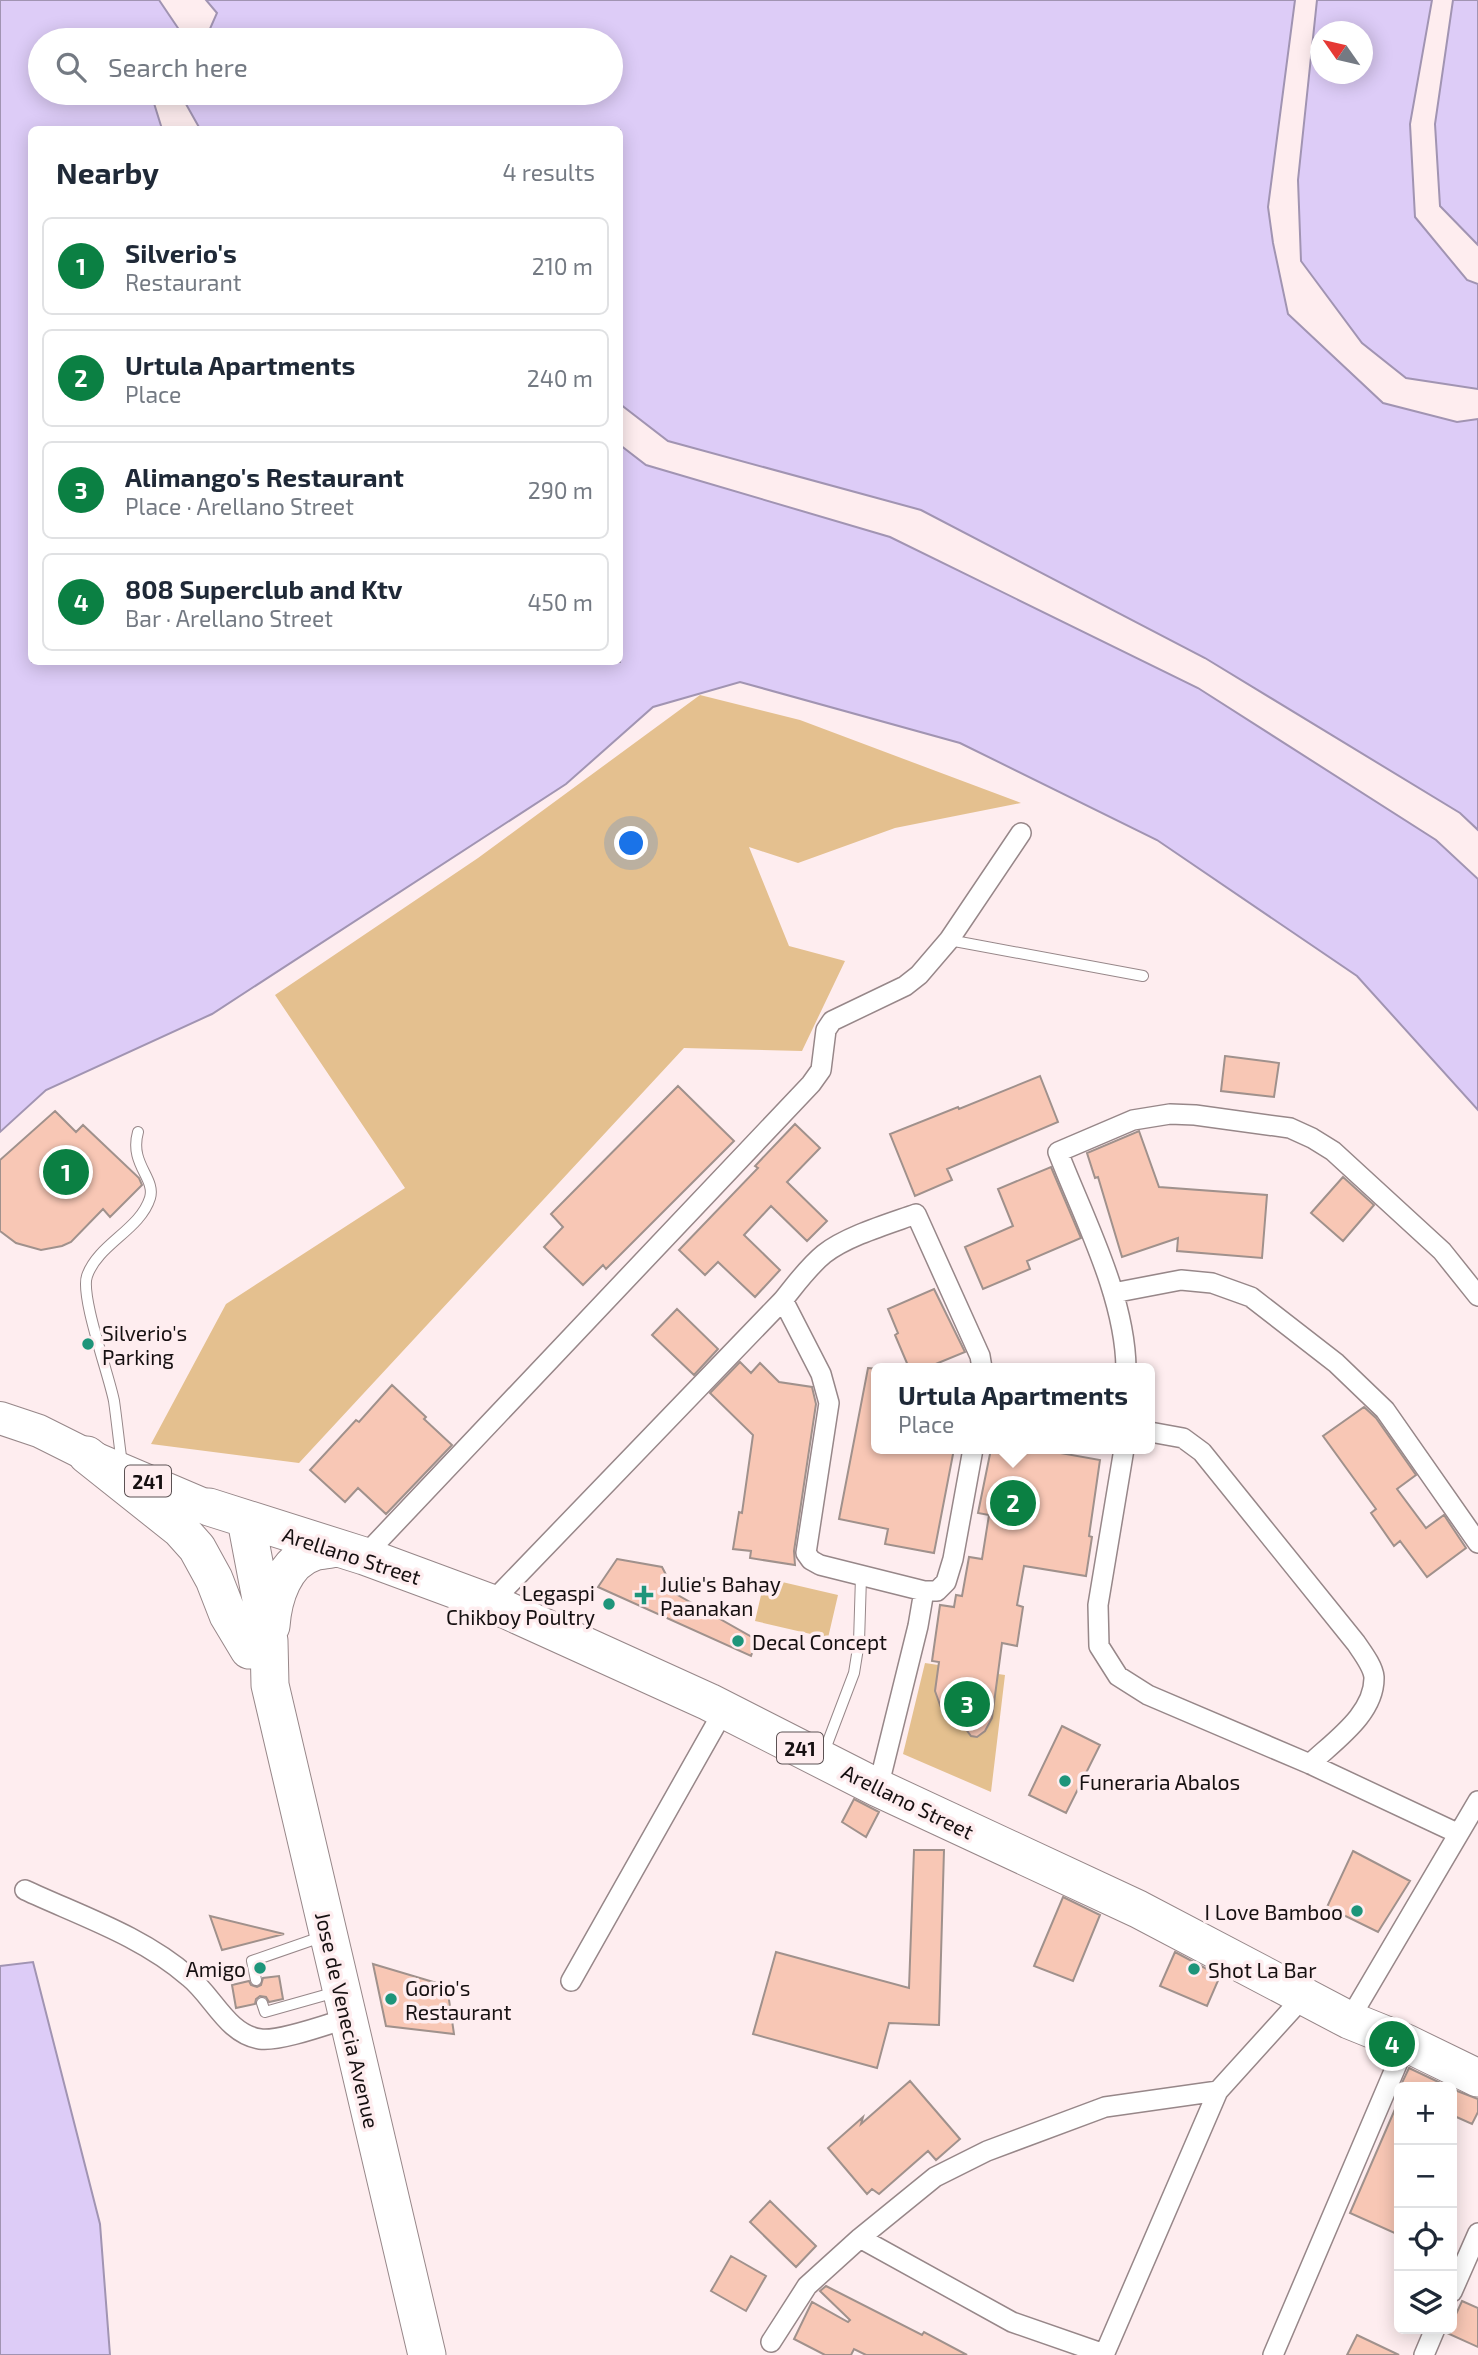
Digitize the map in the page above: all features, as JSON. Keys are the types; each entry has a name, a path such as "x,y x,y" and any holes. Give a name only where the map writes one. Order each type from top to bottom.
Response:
{"highway":[{"path":"87,1455 170,1520 197,1548 214,1579 228,1615 259,1645 280,1584 294,1565 312,1553 350,1552"},
{"name":"Arellano Street","path":"209,1507 350,1552 491,1603 724,1710 878,1788 1138,1909 1349,2020 1406,2043 1478,2078"},
{"name":"Jose de Venecia Avenue","path":"209,1507 228,1566 259,1645 270,1685 427,2355"},
{"name":"Jose de Venecia Avenue","path":"246,1520 259,1645"}],"main road":[{"name":"241","path":"0,1418 39,1431 87,1455 209,1507"}],"street":[{"path":"350,1552 811,1084 821,1070 826,1030 832,1021 905,986 919,975 949,940 1021,833"},
{"path":"1126,1363 1114,1293 1058,1152 1133,1121 1170,1114 1195,1115 1290,1128 1312,1138 1333,1151 1442,1251 1478,1296"},
{"path":"491,1603 824,1254 844,1242 916,1214 981,1363"},
{"path":"1114,1293 1181,1280 1212,1283 1251,1297 1336,1363 1385,1410 1478,1543"},
{"path":"783,1300 821,1374 829,1403 806,1552 811,1560 861,1577 924,1591 937,1591 946,1582 953,1559 972,1454"},
{"path":"1155,1433 1183,1438 1202,1452 1356,1643 1374,1674 1372,1691 1362,1714 1310,1764"},
{"path":"1123,1454 1098,1605 1099,1646 1118,1676 1148,1695 1310,1764 1457,1833"},
{"path":"878,1788 917,1633 924,1591"},
{"path":"571,1981 724,1710"},
{"path":"1349,2020 1478,1801"},
{"path":"25,1890 138,1941 167,1959 192,1979 230,2023 245,2034 261,2039 275,2038 345,2004"},
{"path":"860,2238 1012,2322 1104,2354 1218,2091 1304,1996"},
{"path":"1273,2355 1406,2043"},
{"path":"771,2342 807,2286 934,2177 987,2151 1105,2107 1218,2091"},
{"path":"1457,2281 1478,2233"},
{"path":"1424,2355 1433,2334"}],"lane":[{"path":"949,940 1143,976"},
{"path":"123,1470 114,1399 85,1285 93,1262 141,1214 150,1198 151,1189 135,1156 134,1144 138,1132"},
{"path":"821,1759 854,1673 859,1642 861,1577"},
{"path":"257,1980 252,1961 328,1935"},
{"path":"262,2003 265,2012 345,2004"}],"shaded area":[{"path":"0,0 159,0 178,28 28,28 28,105 155,105 161,126 28,126 28,665 623,665 623,447 646,465 890,537 1198,688 1436,840 1478,879 1478,1110 1357,976 1157,840 960,743 740,682 653,707 566,784 212,1014 46,1090 0,1132"},
{"path":"206,0 1295,0 1268,207 1288,314 1383,403 1457,422 1478,419 1478,830 1460,813 1205,658 921,510 668,441 623,406 623,126 198,126 186,105 623,105 623,28 210,28 217,13"},
{"path":"1317,0 1432,0 1410,124 1415,217 1467,280 1478,284 1478,389 1406,378 1362,343 1301,261 1298,180 1310,66 1310,84 1373,84 1373,21 1315,21"},
{"path":"1453,0 1478,0 1478,245 1440,206 1435,124"},
{"path":"700,695 800,720 1021,803 895,828 798,863 749,847 789,946 845,961 802,1051 684,1048 299,1463 151,1444 226,1304 405,1188 275,995 478,858"},
{"path":"765,1578 838,1595 828,1638 755,1621"},
{"path":"925,1663 1005,1675 991,1792 903,1754"},
{"path":"33,1962 100,2224 110,2355 0,2355 0,1966"}],"building":[{"path":"1225,1056 1279,1063 1274,1097 1221,1091"},
{"path":"1040,1076 1058,1122 947,1169 952,1180 915,1196 890,1134"},
{"path":"678,1086 734,1141 606,1269 603,1265 583,1285 544,1247 563,1227 551,1214"},
{"path":"55,1111 76,1132 83,1125 139,1178 142,1185 110,1217 103,1209 71,1242 41,1250 16,1243 0,1231 0,1160"},
{"path":"795,1124 820,1148 787,1182 827,1221 807,1241 771,1206 744,1235 780,1270 755,1297 718,1262 705,1275 679,1250 758,1168 755,1166"},
{"path":"1139,1131 1159,1187 1267,1195 1262,1258 1177,1251 1178,1238 1122,1257 1098,1177 1095,1178 1087,1153"},
{"path":"1051,1167 1081,1238 1027,1261 1030,1269 983,1289 965,1247 1013,1226 998,1189"},
{"path":"1343,1177 1374,1205 1343,1241 1311,1213"},
{"path":"934,1289 965,1352 938,1363 907,1363 888,1309"},
{"path":"677,1309 718,1349 694,1375 652,1335"},
{"path":"740,1362 751,1373 760,1363 779,1382 812,1387 816,1404 794,1551 795,1565 750,1558 751,1551 733,1549 739,1512 742,1513 753,1435 710,1393"},
{"path":"868,1368 871,1368 871,1454 953,1454 934,1553 885,1544 888,1529 839,1519"},
{"path":"392,1385 452,1445 386,1514 358,1488 345,1502 310,1470"},
{"path":"1364,1407 1376,1418 1416,1475 1397,1489 1426,1528 1444,1515 1466,1548 1427,1577 1400,1541 1394,1546 1371,1513 1376,1509 1323,1436"},
{"path":"990,1454 1066,1454 1100,1460 1086,1576 1024,1566 1017,1605 1023,1607 1017,1646 1002,1643 992,1718 985,1731 977,1737 971,1736 962,1724 952,1724 944,1716 935,1691 939,1662 932,1661 940,1605 954,1607 956,1595 962,1596 969,1557 982,1559 989,1515 978,1513"},
{"path":"617,1559 662,1567 676,1594 757,1640 751,1656 598,1587"},
{"path":"1062,1726 1100,1745 1066,1813 1029,1795"},
{"path":"854,1799 879,1812 866,1837 842,1822"},
{"path":"914,1850 944,1850 939,2025 889,2023 877,2068 753,2034 776,1952 909,1988"},
{"path":"1353,1851 1410,1881 1378,1932 1327,1907"},
{"path":"1063,1897 1100,1915 1073,1981 1034,1966"},
{"path":"210,1916 284,1934 222,1950"},
{"path":"1175,1952 1220,1976 1207,2006 1160,1986"},
{"path":"373,1964 447,1986 454,2034 386,2026"},
{"path":"279,1976 283,1999 269,2002 266,1997 260,1996 255,2004 236,2008 232,1985 249,1981 257,1987 261,1985 263,1978"},
{"path":"1409,2068 1438,2082 1402,2082"},
{"path":"910,2081 960,2139 936,2160 928,2151 879,2194 872,2189 867,2194 828,2148 863,2117 861,2124"},
{"path":"1457,2091 1478,2099 1478,2112 1472,2124 1457,2117"},
{"path":"1394,2112 1394,2233 1350,2213"},
{"path":"770,2201 816,2246 796,2267 750,2222"},
{"path":"731,2256 766,2276 746,2311 711,2291"},
{"path":"826,2286 967,2355 866,2355 854,2349 851,2355 825,2355 794,2339 812,2302 848,2322 850,2320 820,2291"},
{"path":"1462,2301 1478,2308 1478,2347 1449,2334 1457,2334 1457,2312"},
{"path":"1357,2335 1399,2355 1347,2355"}],"place":[{"name":"Silverio's","path":"66,1172"},
{"name":"Silverio's Parking","path":"88,1344"},
{"name":"Urtula Apartments","path":"1013,1503"},
{"name":"Julie's Bahay Paanakan","path":"644,1595"},
{"name":"Legaspi Chikboy Poultry","path":"609,1604"},
{"name":"Decal Concept","path":"738,1641"},
{"name":"Alimango's Restaurant","path":"967,1704"},
{"name":"Funeraria Abalos","path":"1065,1781"},
{"name":"I Love Bamboo","path":"1357,1911"},
{"name":"Amigo","path":"260,1968"},
{"name":"Shot La Bar","path":"1194,1969"},
{"name":"Gorio's Restaurant","path":"391,1999"},
{"name":"808 Superclub and Ktv","path":"1392,2044"}]}
